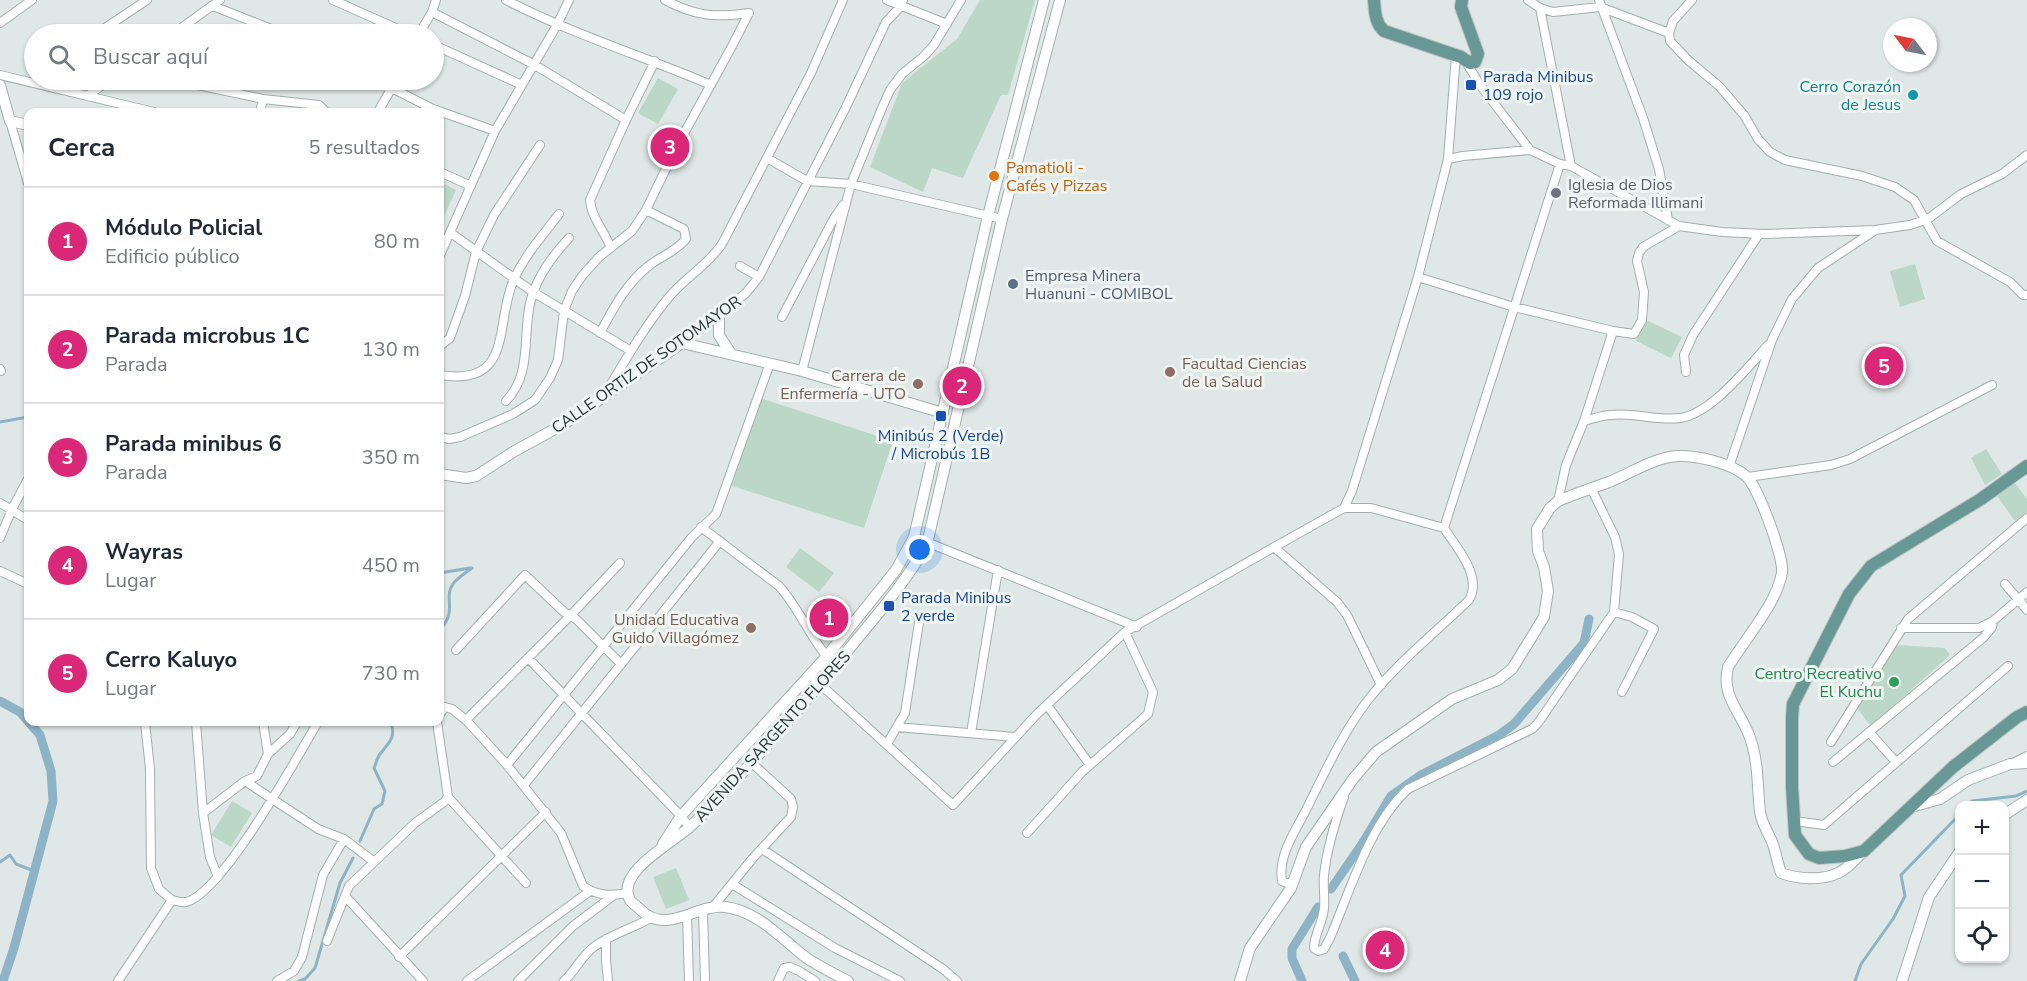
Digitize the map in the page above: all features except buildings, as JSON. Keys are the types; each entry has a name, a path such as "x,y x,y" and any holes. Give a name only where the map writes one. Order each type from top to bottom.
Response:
{"main road":[{"path":"1374,0 1376,18 1379,27 1384,31 1475,62 1478,54 1461,7 1462,0"},
{"path":"2027,466 1981,499 1871,566 1849,594 1793,704 1792,776 1795,835 1809,854 1827,858 1864,850 1953,767 2017,717 2027,712"}],"street":[{"path":"0,23 32,0"},
{"path":"111,24 147,0"},
{"path":"333,0 387,24"},
{"path":"425,24 436,0"},
{"path":"506,0 557,25 655,61 711,85"},
{"path":"444,247 495,131 557,25 569,0"},
{"path":"444,437 460,437 513,414 535,400 558,360 564,312 572,291 598,257 632,231 646,210 676,148 748,13 700,15 665,0"},
{"path":"604,395 648,324 671,295 715,254 811,73 843,0"},
{"path":"887,0 902,3 947,24"},
{"path":"802,371 852,184 890,90 902,74 924,57 962,0"},
{"name":"AVENIDA SARGENTO FLORES","path":"659,849 681,816 826,657 896,570 914,537 988,216 1044,0"},
{"name":"AVENIDA SARGENTO FLORES","path":"659,849 690,828 764,750 836,666 903,581 927,544 1002,219 1060,0"},
{"path":"1528,0 1540,8 1553,12 1599,3 1669,33"},
{"path":"1692,0 1673,21 1669,33 1670,41 1676,49 1719,86 1744,115 1758,139 1770,152 1785,160 1862,176 1895,187 1914,200 1937,241 2010,282 2023,295 2027,295"},
{"path":"187,24 217,3 262,24"},
{"name":"CALLE ORTIZ DE SOTOMAYOR","path":"444,475 466,478 476,476 513,452 564,424 682,343 746,293 759,277 845,109 886,22 902,3"},
{"path":"1599,3 1643,118 1659,169 1668,220"},
{"path":"1540,8 1571,166"},
{"path":"432,12 533,64 626,120"},
{"path":"444,50 522,85"},
{"path":"1478,54 1480,85"},
{"path":"1461,58 1530,150 1560,164 1571,166 1679,226 1760,234 1875,230 1924,220 1961,194 2002,174 2027,155"},
{"path":"1344,508 1352,491 1418,277 1448,159 1461,58"},
{"path":"611,248 591,209 590,200 655,61"},
{"path":"0,75 24,81"},
{"path":"0,85 3,108 10,121 24,169"},
{"path":"63,90 137,108"},
{"path":"87,96 96,90"},
{"path":"221,90 263,99 319,105 322,108"},
{"path":"380,108 390,90"},
{"path":"405,90 432,108"},
{"path":"261,108 263,99"},
{"path":"444,113 495,131"},
{"path":"10,121 24,124"},
{"path":"444,343 450,338 465,296 476,252 494,215 540,145"},
{"path":"1448,159 1530,150"},
{"path":"767,158 807,181 852,184 1002,219"},
{"path":"1444,528 1560,164"},
{"path":"444,174 471,186"},
{"path":"782,317 833,220 847,200"},
{"path":"600,333 630,283 652,264 674,252 686,239 684,229 646,210"},
{"path":"444,376 457,378 470,375 486,367 498,353 508,298 514,279 529,254 559,214"},
{"path":"1418,277 1514,307 1634,334 1642,320 1644,292 1637,261 1639,253 1643,248 1679,226"},
{"path":"1729,467 1772,340 1792,299 1818,268 1875,230"},
{"path":"451,233 533,292 631,351"},
{"path":"1686,372 1684,355 1693,335 1760,234"},
{"path":"506,400 518,385 523,370 533,292 549,264 569,238"},
{"path":"740,266 759,277"},
{"path":"719,314 719,335 731,354"},
{"path":"1558,501 1566,465 1584,421 1613,331"},
{"path":"1584,421 1611,414 1682,418 1699,412 1747,368 1772,340"},
{"path":"682,343 802,371 943,413"},
{"path":"507,765 701,527 716,514 770,363"},
{"path":"950,383 962,386"},
{"path":"1240,981 1250,948 1292,885 1306,847 1347,788 1376,752 1452,699 1498,680 1512,669 1544,617 1548,591 1544,567 1538,551 1537,529 1550,508 1558,501 1653,462 1675,456 1693,456 1729,467 1748,477 1831,465 1850,459 1992,385"},
{"path":"1748,477 1771,526 1779,551 1782,571 1777,591 1728,668 1725,681 1730,697 1749,734 1755,755 1763,825 1773,844 1781,873 1793,878 1825,877 1840,873 1864,850"},
{"path":"0,538 24,486"},
{"path":"1347,788 1329,845 1324,874 1324,908 1321,927 1314,942 1314,948 1318,951 1324,949 1330,938 1377,826 1394,802 1408,789 1532,729 1614,612 1619,554 1615,537 1591,488"},
{"path":"0,502 24,517"},
{"path":"810,675 953,805 1047,705 1125,632 1274,547 1344,508 1371,508 1444,528 1469,567 1473,593 1381,685 1349,730 1287,847 1281,870 1282,880 1292,885"},
{"path":"1831,742 1901,628 1916,610 2027,518"},
{"path":"701,527 779,586 826,657 836,666"},
{"path":"914,537 1137,627"},
{"path":"524,785 720,541"},
{"path":"1274,547 1316,582 1342,608 1381,685"},
{"path":"466,720 620,563"},
{"path":"971,733 998,570"},
{"path":"0,571 24,582"},
{"path":"456,650 525,575 564,612 576,619 621,664"},
{"path":"2005,584 2027,610"},
{"path":"1901,628 1978,628 1993,621 2027,592"},
{"path":"1614,612 1632,617 1654,629 1622,692"},
{"path":"887,744 905,713 920,616"},
{"path":"1833,762 1983,638 1992,627 1993,621"},
{"path":"1027,833 1090,765 1148,714 1151,708 1153,692 1125,632"},
{"path":"528,658 690,828"},
{"path":"1794,821 1824,825 2008,666"},
{"path":"1047,705 1090,765"},
{"path":"444,708 452,709 466,720 546,813 561,833 583,886 603,895 628,893"},
{"path":"145,726 150,769 150,868 159,890 172,900 183,903 192,900 218,877 272,799 316,726"},
{"path":"196,726 202,813 210,857 218,877"},
{"path":"263,726 268,754"},
{"path":"202,813 245,781 257,776 268,754 290,734 295,726"},
{"path":"438,726 448,797 526,883"},
{"path":"897,727 1016,737"},
{"path":"1869,732 1896,762"},
{"path":"753,739 764,750"},
{"path":"1911,807 1940,799 1968,780 2027,756"},
{"path":"705,981 708,909 791,817 793,807 791,799 752,763"},
{"path":"2010,764 2027,763"},
{"path":"245,781 318,829 344,839 373,861"},
{"path":"327,941 349,886 415,823 448,797"},
{"path":"2009,812 2027,800"},
{"path":"399,957 546,813"},
{"path":"277,981 294,971 302,957 323,875 344,839"},
{"path":"659,849 631,876 628,882 630,901 651,918 669,921 708,909 724,907 744,911 770,927 814,963 848,981"},
{"path":"762,849 943,969 957,981"},
{"path":"1902,981 1929,897 1956,855"},
{"path":"732,884 835,948 900,981"},
{"path":"466,981 590,891"},
{"path":"518,981 573,926 614,895"},
{"path":"346,897 423,981"},
{"path":"118,981 172,900"},
{"path":"687,915 690,981"},
{"path":"564,981 574,973 585,956 606,939 651,918"},
{"path":"606,939 608,981"},
{"path":"778,981 784,968 790,967 815,981"}],"green space":[{"path":"980,0 1035,0 1008,95 1001,95 963,178 932,168 923,192 870,167 902,83 957,39"},
{"path":"658,78 678,89 658,124 638,113"},
{"path":"444,184 456,190 444,216"},
{"path":"1915,264 1925,299 1900,307 1890,271"},
{"path":"1646,320 1682,337 1671,358 1636,341"},
{"path":"760,398 893,441 864,528 732,486"},
{"path":"1986,449 2002,474 1985,485 1971,458"},
{"path":"2014,482 2027,499 2027,512 2015,521 1997,496"},
{"path":"800,548 834,573 819,592 786,567"},
{"name":"Centro Recreativo El Kuchu","path":"1898,645 1945,648 1950,655 1871,726 1855,706 1882,659"},
{"path":"232,801 252,813 231,847 211,835"},
{"path":"676,868 689,900 666,909 653,877"}],"waterway":[{"path":"0,422 24,418"},
{"path":"444,572 470,568"},
{"path":"444,624 448,617 450,589 472,568"},
{"path":"1331,889 1391,796 1421,775 1499,735 1514,724 1584,643 1589,619"},
{"path":"0,701 24,717"},
{"path":"3,981 53,801 51,771 40,735 32,726"},
{"path":"360,841 374,809 382,804 385,791 374,768 392,736 392,726"},
{"path":"1972,801 2016,796 2027,791"},
{"path":"1855,981 1861,964 1893,919 1905,896 1901,875 1955,819"},
{"path":"0,862 10,855 16,864 34,871"},
{"path":"299,981 305,979 315,968 340,883 353,858"},
{"path":"1302,981 1292,958 1292,949 1318,907"},
{"path":"1343,956 1355,981"}],"place":[{"name":"Parada Minibus 109 rojo","path":"1471,85"},
{"name":"Cerro Corazón de Jesus","path":"1913,95"},
{"name":"Parada minibus 6","path":"670,147"},
{"name":"Pamatioli - Cafés y Pizzas","path":"994,176"},
{"name":"Iglesia de Dios Reformada Illimani","path":"1556,193"},
{"name":"Empresa Minera Huanuni - COMIBOL","path":"1013,284"},
{"name":"Cerro Kaluyo","path":"1884,366"},
{"name":"Facultad Ciencias de la Salud","path":"1170,372"},
{"name":"Carrera de Enfermería - UTO","path":"918,384"},
{"name":"Parada microbus 1C","path":"962,386"},
{"name":"Minibús 2 (Verde) / Microbús 1B","path":"941,416"},
{"name":"Parada Minibus 2 verde","path":"889,606"},
{"name":"Módulo Policial","path":"829,618"},
{"name":"Unidad Educativa Guido Villagómez","path":"751,628"},
{"name":"Centro Recreativo El Kuchu","path":"1894,682"},
{"name":"Wayras","path":"1385,950"}]}
